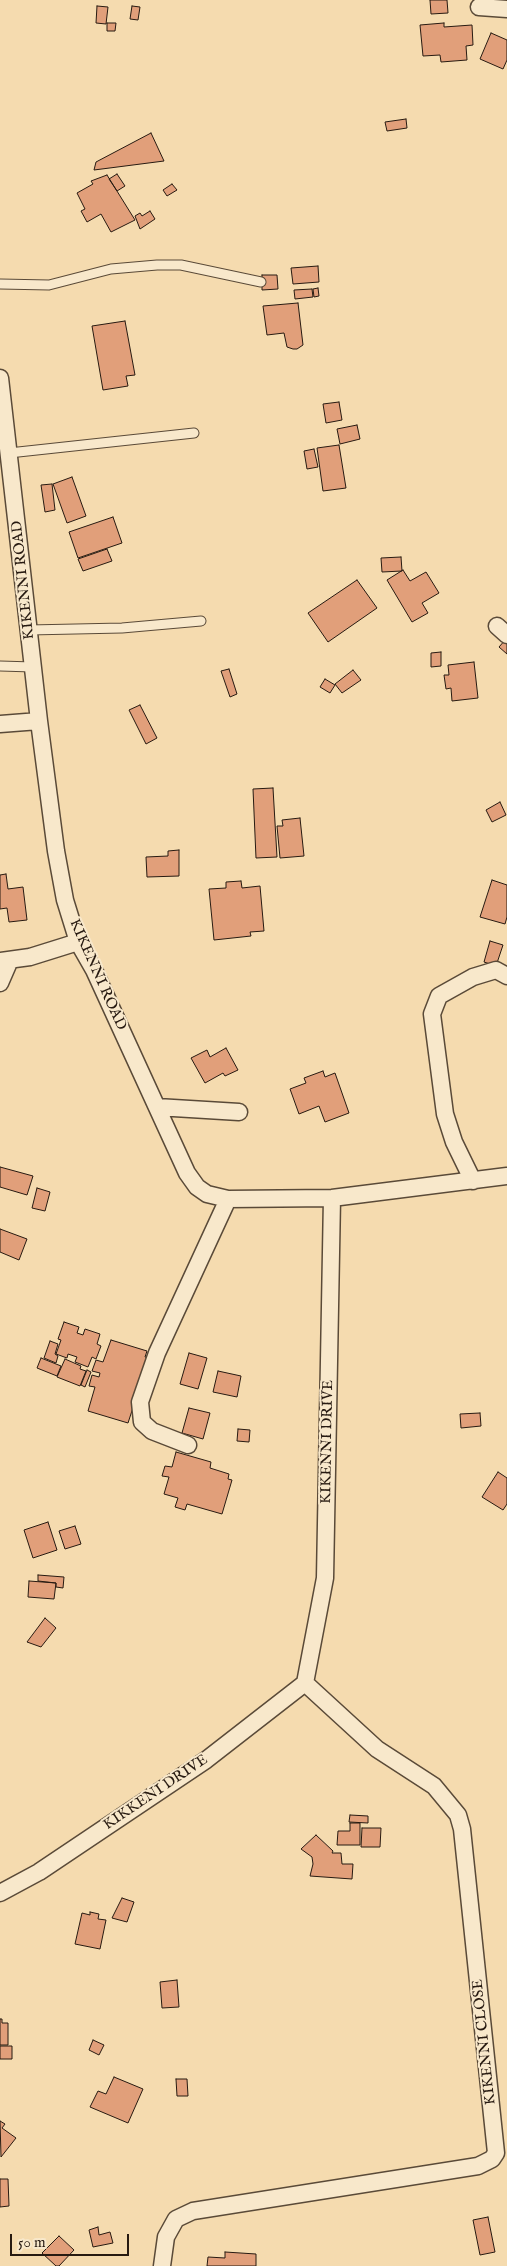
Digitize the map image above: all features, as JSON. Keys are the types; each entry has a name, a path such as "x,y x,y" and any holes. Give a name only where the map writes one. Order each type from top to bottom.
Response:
{"street":[{"path":"479,7 507,9"},
{"name":"KIKENNI ROAD","path":"0,378 39,721 56,851 65,900 78,942 94,970 187,1173 197,1186 207,1194 228,1199 332,1198 507,1176"},
{"path":"0,724 39,721"},
{"path":"0,982 5,960 30,956 78,942"},
{"path":"473,1181 454,1142 445,1114 432,1014 439,996 465,981 496,970 507,976"},
{"path":"157,1107 239,1112"},
{"name":"KIKENNI DRIVE","path":"305,1683 325,1578 332,1198"},
{"path":"188,1445 152,1431 142,1422 140,1402 157,1353 228,1199"},
{"name":"KIKKENI DRIVE","path":"0,1894 38,1872 206,1760 305,1683"},
{"name":"KIKENNI CLOSE","path":"162,2266 166,2237 176,2219 193,2211 478,2166 492,2159 496,2153 497,2142 463,1839 458,1815 434,1786 377,1749 305,1683"}],"lane":[{"path":"0,284 49,285 111,269 158,265 181,265 261,282"},
{"path":"9,453 194,433"},
{"path":"29,630 122,628 201,621"},
{"path":"0,666 33,667"}],"building":[{"path":"430,0 447,0 448,13 431,14"},
{"path":"97,6 108,7 106,24 96,23"},
{"path":"132,6 140,7 138,20 130,19"},
{"path":"107,23 116,23 115,31 107,31"},
{"path":"444,23 444,27 472,25 473,45 466,46 467,60 441,62 440,55 423,56 420,25"},
{"path":"491,33 507,40 507,60 503,69 480,59"},
{"path":"406,119 407,128 387,131 385,122"},
{"path":"151,133 164,161 94,170 96,162"},
{"path":"117,174 125,186 117,191 109,179"},
{"path":"107,175 135,220 111,232 101,214 87,222 81,211 85,209 77,193 93,184 91,181"},
{"path":"172,184 177,190 167,196 163,190"},
{"path":"150,211 155,219 140,229 135,216 140,213 142,216"},
{"path":"318,266 319,282 293,284 291,268"},
{"path":"262,275 277,275 278,289 262,290"},
{"path":"318,288 319,296 314,297 313,289"},
{"path":"312,289 313,297 295,299 294,290"},
{"path":"298,303 303,345 293,349 287,347 284,333 267,335 263,306"},
{"path":"125,321 135,375 126,376 128,386 103,390 92,326"},
{"path":"339,402 342,420 326,423 323,404"},
{"path":"357,425 360,439 340,444 337,429"},
{"path":"339,445 346,488 323,491 317,448"},
{"path":"314,449 318,467 307,469 304,451"},
{"path":"72,477 86,516 67,523 53,484"},
{"path":"52,484 55,510 45,512 41,485"},
{"path":"113,517 122,543 78,558 69,532"},
{"path":"107,549 112,561 83,571 78,559"},
{"path":"401,557 402,571 382,572 381,558"},
{"path":"403,570 410,581 426,572 439,593 422,603 428,613 412,622 387,580"},
{"path":"357,580 377,608 328,642 308,613"},
{"path":"507,640 507,654 499,647"},
{"path":"441,652 441,666 431,667 431,653"},
{"path":"474,662 478,698 452,701 451,688 446,689 444,675 449,675 448,665"},
{"path":"229,669 237,694 230,697 221,671"},
{"path":"353,670 361,680 342,693 335,684"},
{"path":"325,679 335,685 330,693 320,687"},
{"path":"140,705 157,738 146,744 129,710"},
{"path":"273,788 277,857 256,858 253,789"},
{"path":"500,802 506,815 492,822 486,810"},
{"path":"300,818 304,856 280,858 277,826 283,826 282,820"},
{"path":"179,850 179,876 147,877 146,857 168,856 168,851"},
{"path":"6,874 8,889 23,887 27,920 9,922 7,908 0,909 0,875"},
{"path":"492,880 507,885 507,917 505,924 480,917"},
{"path":"241,881 242,888 260,886 264,931 250,932 251,936 214,940 209,889 226,888 226,882"},
{"path":"490,941 503,945 496,966 484,962"},
{"path":"226,1048 238,1070 225,1076 223,1073 205,1083 191,1058 207,1050 210,1057"},
{"path":"323,1071 325,1077 335,1073 349,1113 325,1122 319,1106 299,1114 290,1089 306,1083 304,1078"},
{"path":"0,1167 33,1176 27,1195 0,1187"},
{"path":"37,1188 50,1192 45,1211 32,1208"},
{"path":"0,1229 27,1239 19,1260 0,1252"},
{"path":"64,1322 79,1327 77,1333 83,1335 85,1329 100,1334 97,1344 101,1346 96,1359 92,1357 88,1367 75,1362 77,1357 68,1354 67,1358 56,1354 61,1340 58,1339"},
{"path":"111,1340 147,1351 145,1357 149,1358 128,1423 88,1411 95,1387 89,1386 92,1375 99,1377 100,1373 92,1371 96,1360 103,1362"},
{"path":"50,1341 58,1344 55,1354 58,1356 56,1363 44,1358"},
{"path":"189,1353 207,1358 198,1389 180,1384"},
{"path":"41,1358 61,1366 57,1376 37,1368"},
{"path":"65,1359 81,1366 80,1369 86,1371 80,1386 57,1377"},
{"path":"87,1370 91,1372 85,1387 81,1385"},
{"path":"218,1371 241,1376 237,1397 213,1392"},
{"path":"189,1408 210,1413 203,1439 182,1433"},
{"path":"480,1413 481,1426 461,1428 460,1414"},
{"path":"238,1429 250,1430 249,1442 237,1441"},
{"path":"176,1452 211,1462 210,1468 229,1474 228,1479 232,1480 222,1514 187,1504 185,1510 175,1507 178,1498 164,1494 169,1477 162,1476 165,1466 172,1467"},
{"path":"498,1472 507,1478 507,1504 503,1510 482,1497"},
{"path":"48,1522 57,1550 33,1558 24,1530"},
{"path":"75,1526 81,1544 65,1549 59,1531"},
{"path":"38,1575 64,1577 63,1588 56,1587 56,1583 38,1581"},
{"path":"29,1581 56,1583 54,1599 28,1597"},
{"path":"45,1618 56,1628 41,1647 27,1642"},
{"path":"350,1815 368,1816 368,1823 349,1822"},
{"path":"350,1823 360,1823 360,1845 337,1845 338,1831 350,1831"},
{"path":"362,1828 381,1828 380,1847 361,1847"},
{"path":"316,1835 333,1851 332,1853 341,1853 342,1864 353,1864 352,1879 310,1876 313,1864 312,1857 301,1849"},
{"path":"122,1898 134,1902 127,1922 112,1918"},
{"path":"90,1912 99,1914 98,1919 106,1920 100,1949 75,1944 82,1913 90,1915"},
{"path":"177,1980 179,2007 162,2008 160,1982"},
{"path":"0,2019 2,2019 2,2023 8,2023 8,2045 0,2045"},
{"path":"93,2040 104,2045 99,2055 89,2050"},
{"path":"0,2046 12,2046 12,2059 0,2059"},
{"path":"114,2077 143,2089 128,2123 90,2107 98,2091 106,2094"},
{"path":"176,2079 187,2079 188,2096 177,2096"},
{"path":"0,2121 5,2124 2,2128 16,2138 1,2157"},
{"path":"0,2179 8,2179 9,2206 0,2207"},
{"path":"488,2217 495,2252 480,2255 473,2220"},
{"path":"98,2227 99,2235 110,2232 113,2243 93,2247 89,2230"},
{"path":"59,2236 74,2250 59,2266 56,2266 42,2253"},
{"path":"225,2252 256,2254 256,2266 207,2266 208,2257 225,2258"}]}
